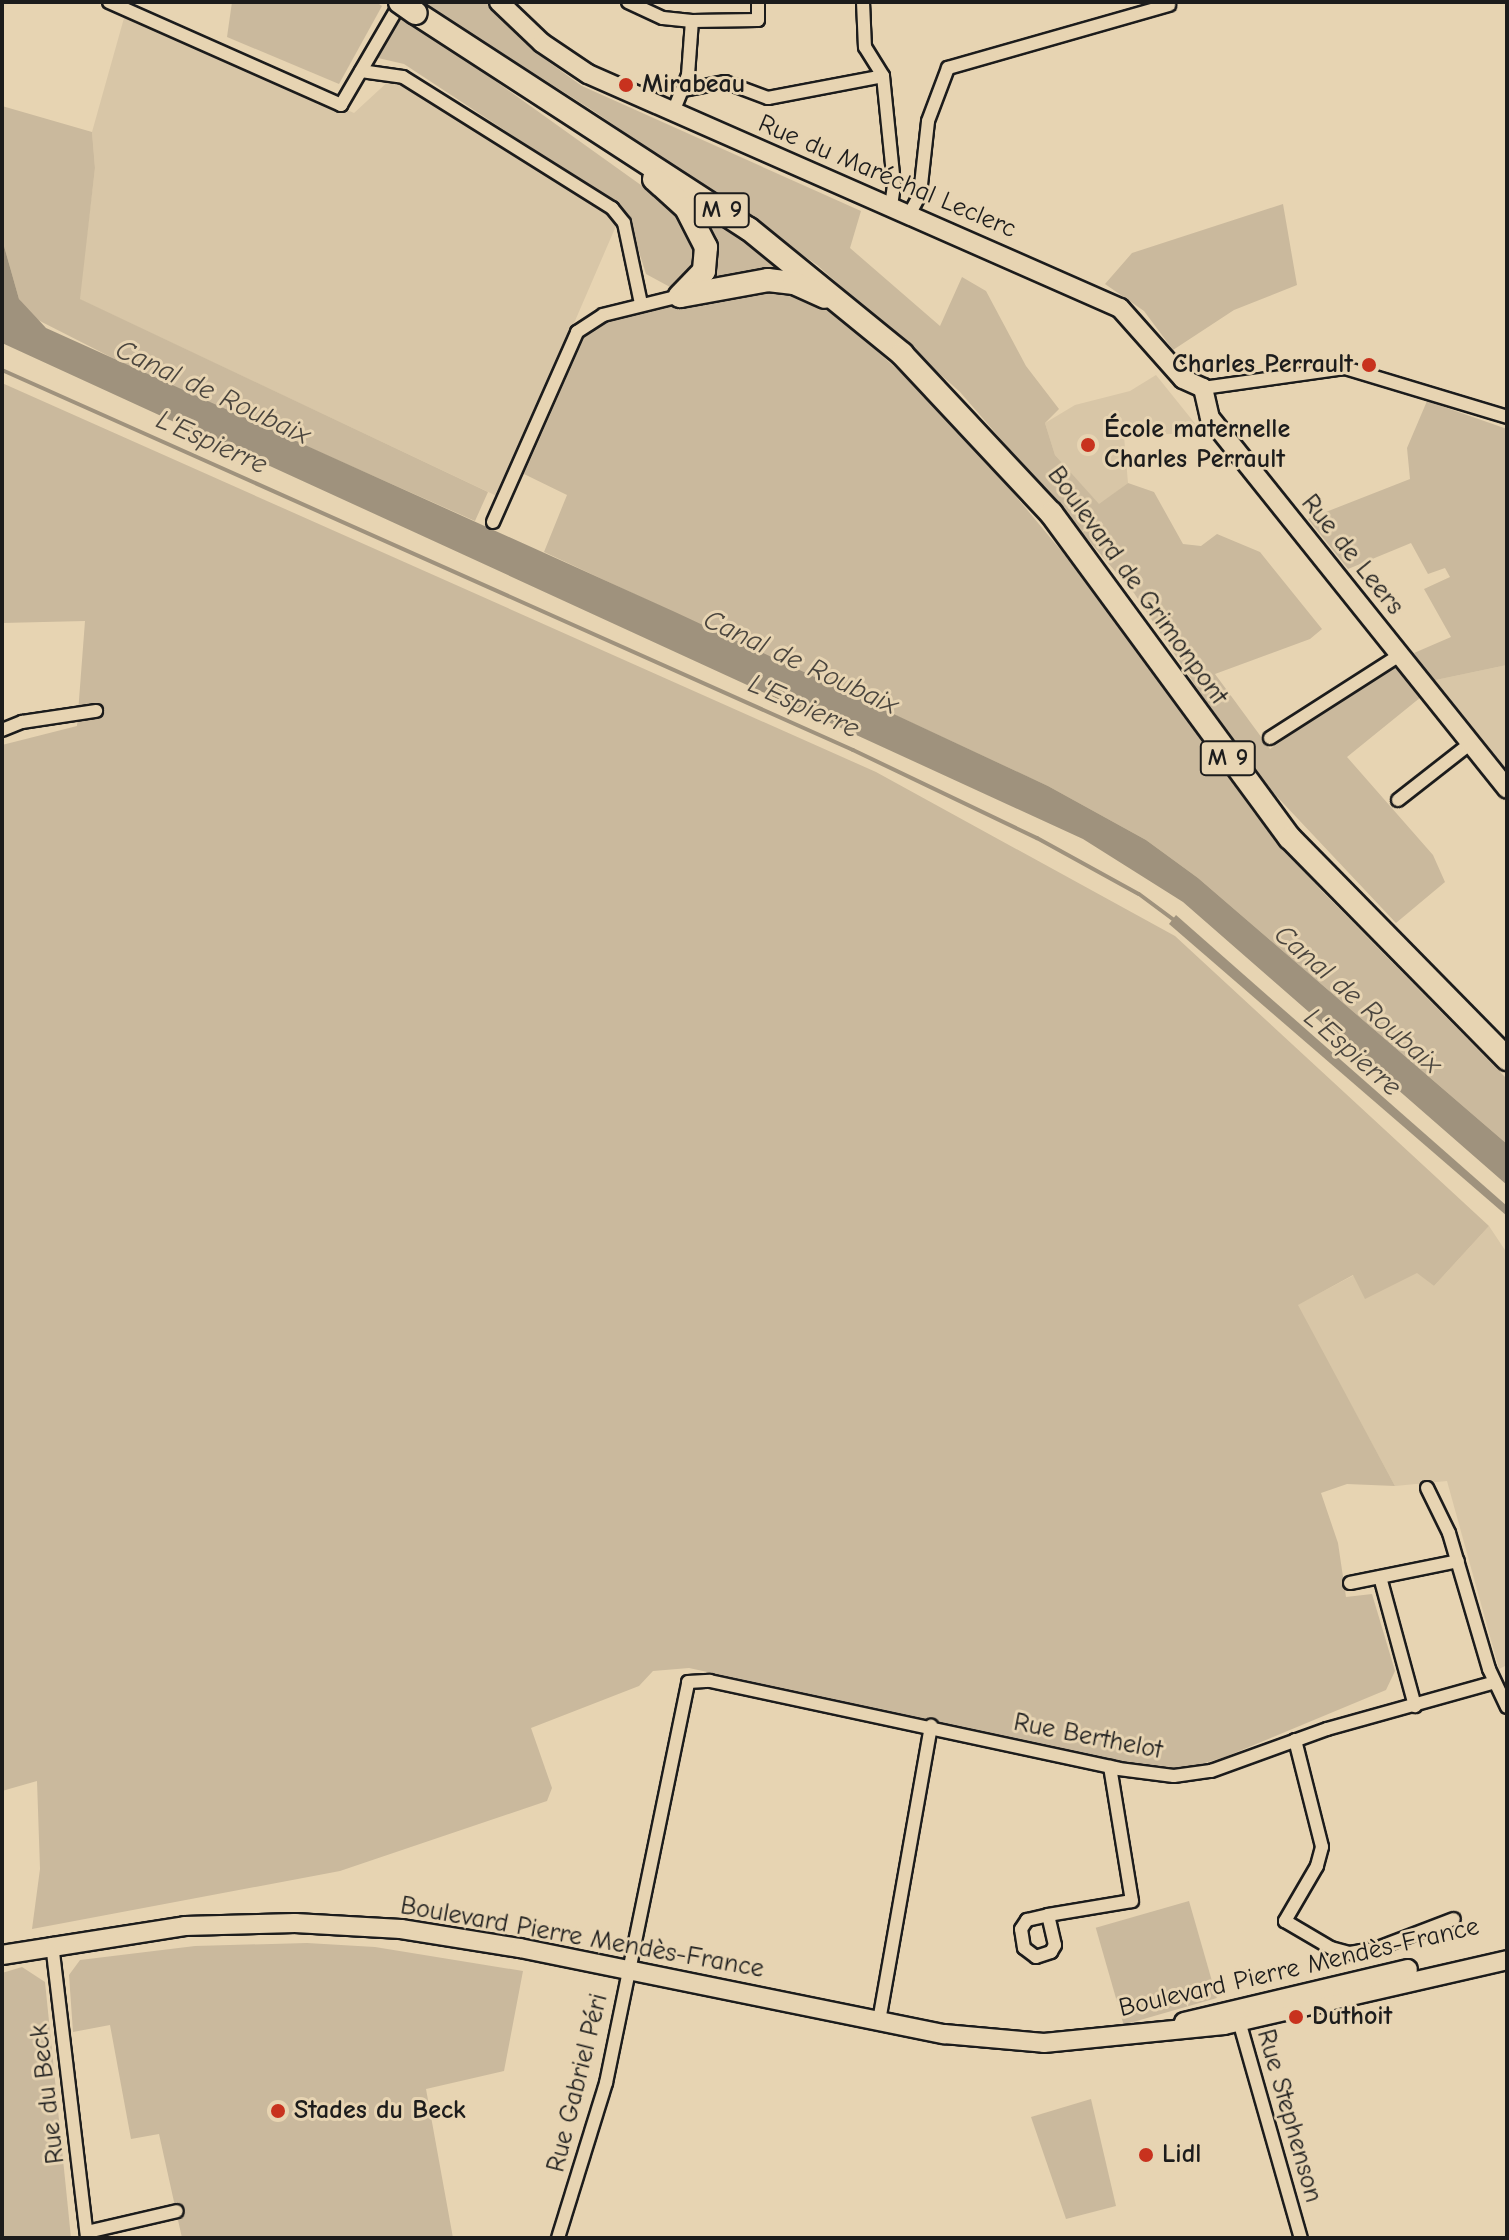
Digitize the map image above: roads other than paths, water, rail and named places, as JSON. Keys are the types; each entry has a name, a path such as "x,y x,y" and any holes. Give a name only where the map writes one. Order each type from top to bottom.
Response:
{"highway":[{"name":"M 9","path":"406,6 749,229 864,319"},
{"path":"554,101 661,185 692,216 706,247 707,262 680,296"},
{"path":"680,296 782,280 864,319"},
{"name":"Boulevard de Grimonpont","path":"864,319 996,449 1091,565 1279,824 1507,1062"}],"street":[{"path":"109,2 341,105 406,6"},
{"name":"Rue du Maréchal Leclerc","path":"499,2 574,66 1111,302 1186,382 1203,388"},
{"path":"628,2 663,18 692,21 758,20 758,2"},
{"path":"863,2 865,47 883,76 894,185 891,207"},
{"path":"909,215 920,194 928,121 948,68 955,62 1169,5"},
{"path":"673,112 683,90 692,21"},
{"path":"361,71 403,77 617,213 641,304"},
{"path":"683,90 725,82 768,98 883,76"},
{"path":"493,522 571,341 594,318 680,296"},
{"path":"1203,388 1345,368 1507,417"},
{"name":"Rue de Leers","path":"1203,388 1210,418 1507,789"},
{"path":"1270,738 1400,655"},
{"path":"2,730 22,722 96,711"},
{"path":"1398,800 1471,743"},
{"path":"1427,1488 1458,1561 1495,1682 1507,1707"},
{"path":"1350,1583 1458,1561"},
{"path":"1380,1577 1415,1706"},
{"name":"Rue Berthelot","path":"680,1701 684,1686 698,1679 931,1726 1110,1767 1194,1775 1295,1740 1495,1682"},
{"name":"Rue Gabriel Péri","path":"558,2238 606,2083 680,1701"},
{"path":"879,2021 931,1726"},
{"path":"1295,1740 1322,1847 1317,1866 1285,1921 1331,1948 1350,1953 1387,1945 1454,1919"},
{"path":"1048,1915 1132,1901 1110,1767"},
{"name":"Boulevard Pierre Mendès-France","path":"2,1955 52,1944 185,1926 295,1923 453,1936 879,2021 1008,2042 1103,2040 1507,1960"},
{"name":"Rue du Beck","path":"52,1944 87,2235"},
{"name":"Boulevard Pierre Mendès-France","path":"1237,2014 1507,1947"},
{"name":"Rue Stephenson","path":"1237,2014 1301,2238"},
{"path":"87,2235 177,2211"}],"water":[{"path":"2,239 19,299 46,328 675,612 1048,786 1146,840 1198,878 1507,1144 1507,1185 1183,902 1083,839 2,343"},
{"path":"1176,915 1507,1206 1507,1216 1169,924"}],"waterway":[{"name":"L'Espierre","path":"2,370 853,750 1037,838 1139,894 1174,920"}],"place":[{"name":"Mirabeau","path":"626,85"},
{"name":"Charles Perrault","path":"1369,365"},
{"name":"École maternelle Charles Perrault","path":"1088,445"},
{"name":"Duthoit","path":"1296,2017"},
{"name":"Stades du Beck","path":"278,2111"},
{"name":"Lidl","path":"1146,2155"}],"water label":[{"name":"Canal de Roubaix","path":"213,392"},
{"name":"Canal de Roubaix","path":"801,662"},
{"name":"Canal de Roubaix","path":"1358,999"}]}
